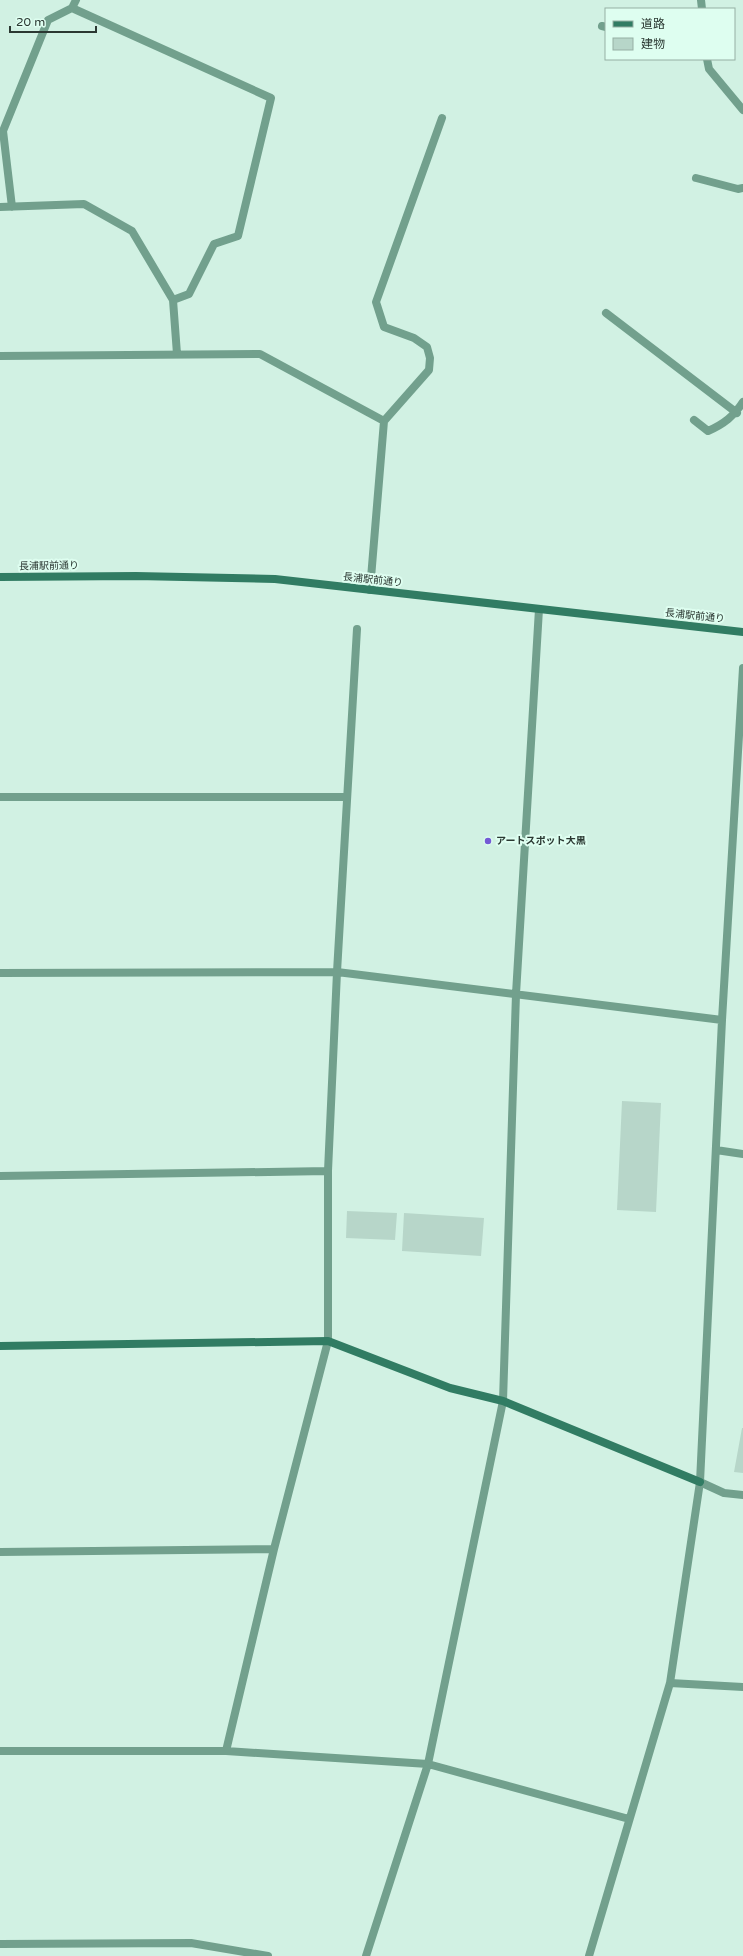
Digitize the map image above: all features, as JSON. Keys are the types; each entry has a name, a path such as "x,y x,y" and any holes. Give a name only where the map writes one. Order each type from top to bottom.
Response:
{"street":[{"path":"12,207 3,131 48,20 72,8 76,0"},
{"path":"72,8 271,98 238,236 214,244 189,294 172,300"},
{"path":"706,60 709,69 743,110"},
{"path":"370,590 384,421 428,370 430,358 427,347 414,338 384,327 376,302 442,118"},
{"path":"696,178 738,189 743,188"},
{"path":"0,207 84,204 132,231 172,300 177,354"},
{"path":"606,313 737,413"},
{"path":"0,356 260,354 384,421"},
{"path":"694,420 708,431 722,425 737,413 743,402"},
{"name":"長浦駅前通り","path":"0,577 136,576 275,579 743,632"},
{"path":"366,1956 428,1764 503,1402 516,994 539,609"},
{"path":"226,1751 274,1549 328,1341 328,1171 337,972 357,629"},
{"path":"589,1956 670,1683 700,1482 722,1020 743,668"},
{"path":"0,797 347,797"},
{"path":"734,825 743,827"},
{"path":"0,973 337,972 722,1020"},
{"path":"716,1150 743,1154"},
{"path":"0,1176 328,1171"},
{"path":"0,1346 328,1341 450,1388 503,1402 724,1493 743,1495"},
{"path":"0,1552 274,1549"},
{"path":"670,1683 743,1687"},
{"path":"0,1751 226,1751 428,1764 629,1819"},
{"path":"0,1944 191,1943 268,1956"}],"building":[{"path":"622,1101 661,1103 656,1212 617,1210"},
{"path":"347,1211 397,1213 395,1240 346,1238"},
{"path":"404,1213 484,1218 481,1256 402,1251"},
{"path":"743,1428 743,1473 734,1472"}],"place":[{"name":"アートスポット大黒","path":"488,841"}]}
